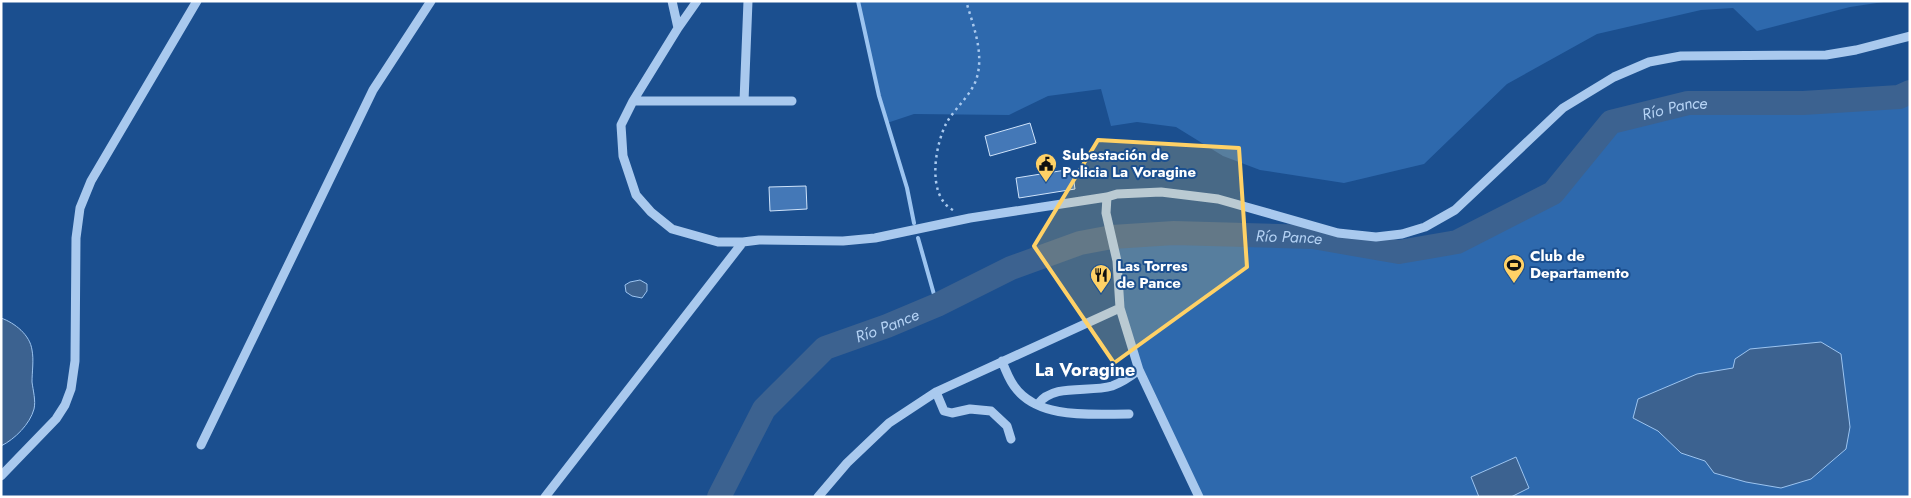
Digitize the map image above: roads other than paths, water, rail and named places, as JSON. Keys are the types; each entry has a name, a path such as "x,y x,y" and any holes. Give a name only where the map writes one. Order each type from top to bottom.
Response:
{"street":[{"path":"1,476 56,419 65,405 71,389 75,361 76,238 80,208 91,181 197,1"},
{"path":"201,445 373,90 431,1"},
{"path":"672,1 678,28"},
{"path":"697,1 633,101 621,125 623,156 636,195 652,212 672,229 718,242 759,240 843,241 875,238 970,218 1117,194 1161,192 1218,199 1338,233 1376,236 1402,234 1425,227 1454,210 1563,108 1614,77 1649,62 1681,56 1826,55 1856,50 1910,36"},
{"path":"744,101 748,1"},
{"path":"633,101 792,101"},
{"path":"1107,197 1106,213 1118,261 1120,308 1139,370 1198,497"},
{"path":"545,497 743,242"},
{"path":"818,497 847,463 889,423 936,392 1120,308"},
{"path":"1002,361 1014,386 1026,398 1050,410 1086,414 1129,414"},
{"path":"1038,404 1044,396 1062,391 1110,386 1125,380 1139,370"},
{"path":"936,392 944,411 952,413 970,410 991,411 1007,426 1011,439"}],"waterway":[{"path":"858,1 879,96 907,188 914,223"},
{"name":"Río Pance","path":"719,497 764,409 825,348 887,326 937,305 1011,268 1080,243 1112,237 1174,233 1313,237 1399,252 1457,242 1553,193 1611,122 1688,103 1803,103 1899,97 1910,92"},
{"path":"918,238 937,305"}],"place":[{"name":"Subestación de Policia La Voragine","path":"1046,183"},
{"name":"Club de Departamento","path":"1514,284"},
{"name":"Las Torres de Pance","path":"1101,294"}],"district":[{"name":"La Voragine","path":"1085,370"}]}
